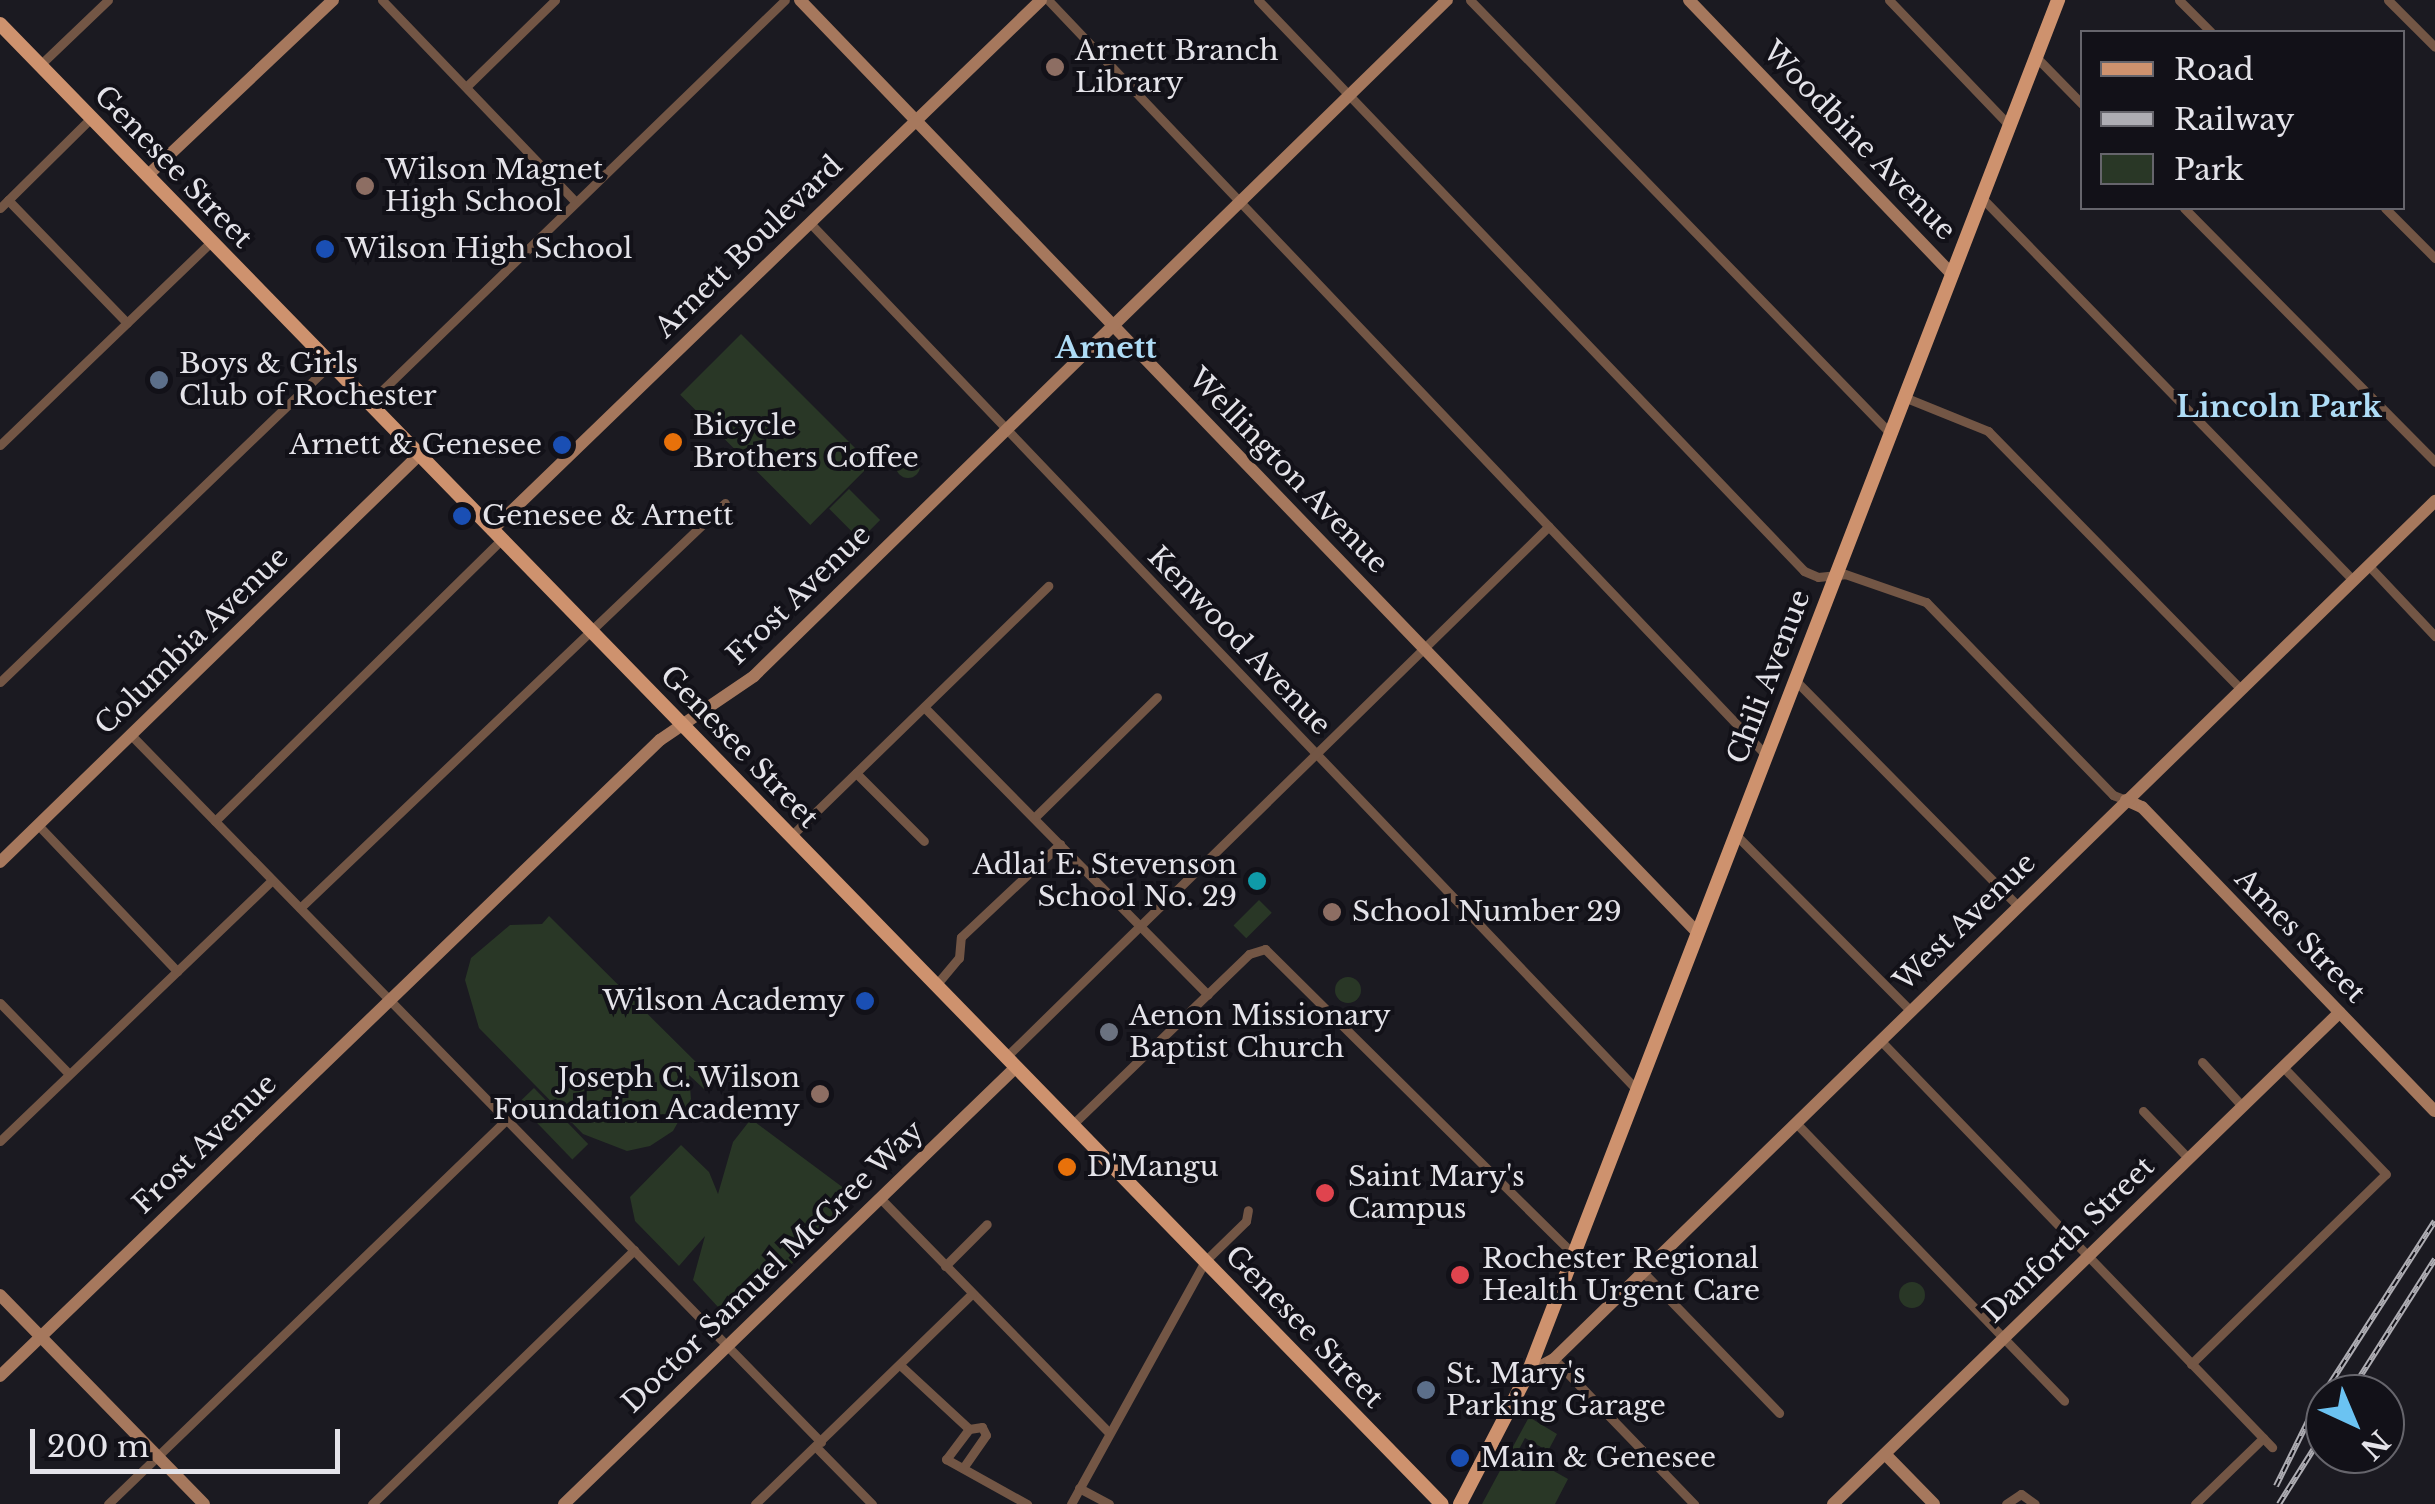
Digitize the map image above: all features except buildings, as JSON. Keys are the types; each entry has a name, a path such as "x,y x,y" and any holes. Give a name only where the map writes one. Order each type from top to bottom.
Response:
{"main road":[{"name":"Chili Avenue","path":"1460,1504 1528,1372 2058,0"},
{"name":"Genesee Street","path":"0,24 1442,1504"}],"street":[{"path":"40,65 108,0"},
{"path":"147,176 332,0"},
{"path":"382,0 576,202"},
{"path":"467,86 555,0"},
{"path":"368,403 785,0"},
{"name":"Wellington Avenue","path":"800,0 1698,933"},
{"path":"1044,0 1766,754"},
{"name":"Arnett Boulevard","path":"214,821 810,223 1044,0"},
{"path":"1258,0 1804,570 1835,577 1844,574 1926,602 2113,796 2126,800"},
{"name":"Frost Avenue","path":"0,1376 681,724 754,676 1110,324 1447,0"},
{"path":"1470,0 1890,433"},
{"name":"Woodbine Avenue","path":"1690,0 1951,273"},
{"path":"1890,0 2009,125"},
{"path":"2179,0 2209,30"},
{"path":"2388,0 2435,47"},
{"path":"2036,57 2080,102"},
{"path":"0,208 92,118"},
{"path":"1981,197 2353,580"},
{"path":"8,200 127,323"},
{"path":"2186,210 2435,462"},
{"path":"2386,210 2435,258"},
{"name":"Kenwood Avenue","path":"810,223 1637,1090"},
{"path":"0,446 211,242"},
{"path":"0,682 330,364"},
{"path":"1904,397 1988,431 2242,688"},
{"name":"Columbia Avenue","path":"0,862 419,455"},
{"name":"West Avenue","path":"1528,1372 1554,1359 2435,501"},
{"path":"300,908 725,503"},
{"path":"1011,1062 1140,926 1428,651 1550,526"},
{"path":"2368,566 2435,636"},
{"path":"791,836 1048,586"},
{"path":"1794,680 2018,906"},
{"path":"1035,817 1158,697"},
{"path":"924,707 1208,995"},
{"path":"131,735 728,1346 872,1504"},
{"path":"856,772 924,842"},
{"name":"Ames Street","path":"2126,800 2142,806 2435,1111"},
{"path":"38,825 177,971"},
{"path":"1735,834 1910,1010"},
{"path":"936,985 958,958 962,937 1060,844"},
{"path":"0,1140 272,880"},
{"path":"1072,1125 1261,949 1574,1254"},
{"path":"0,1004 69,1074"},
{"name":"Danforth Street","path":"1833,1504 2340,1012"},
{"path":"1880,1041 2272,1448"},
{"name":"Doctor Samuel McCree Way","path":"571,1502 880,1198 1011,1062"},
{"path":"2202,1062 2242,1106"},
{"path":"2192,1364 2386,1174 2283,1067"},
{"path":"2143,1111 2189,1158"},
{"path":"108,1504 506,1120"},
{"path":"1796,1124 2064,1401"},
{"path":"880,1198 1109,1433"},
{"path":"1071,1504 1205,1261 1246,1221 1248,1210"},
{"path":"945,1266 987,1224"},
{"path":"372,1504 634,1250"},
{"path":"1643,1272 1779,1413"},
{"path":"756,1504 972,1294"},
{"path":"0,1295 204,1504"},
{"path":"1554,1359 1694,1504"},
{"path":"900,1364 969,1429"},
{"path":"963,1468 986,1435 982,1427 969,1429 944,1456 963,1468 1027,1504"},
{"path":"2195,1504 2263,1438"},
{"path":"1885,1454 1934,1504"},
{"path":"1079,1488 1109,1504"},
{"path":"850,1504 861,1493"},
{"path":"2006,1504 2022,1494 2035,1504"}],"green space":[{"path":"741,334 871,464 810,525 680,395"},
{"path":"908,454 917,457 917,475 908,478 899,475 896,466 899,457"},
{"path":"849,489 880,520 860,540 829,509"},
{"path":"1259,900 1272,913 1246,938 1234,925"},
{"path":"549,916 713,1079 704,1089 689,1075 691,1099 673,1131 650,1146 627,1151 583,1134 479,1028 465,980 471,958 510,925 542,924"},
{"path":"1348,977 1357,981 1361,990 1357,999 1348,1003 1339,999 1335,990 1339,981"},
{"path":"534,1088 588,1144 572,1159 518,1103"},
{"path":"751,1119 845,1189 839,1207 798,1258 731,1321 693,1280 705,1236 679,1266 635,1221 630,1197 681,1145 709,1172 718,1194 733,1142"},
{"path":"1912,1282 1921,1286 1925,1295 1921,1304 1912,1308 1903,1304 1899,1295 1903,1286"},
{"path":"1529,1417 1557,1434 1548,1451 1525,1438 1518,1451 1568,1479 1555,1504 1482,1504"}],"railway":[{"path":"2276,1486 2315,1407 2435,1221"},
{"path":"2362,1374 2435,1259"},
{"path":"2279,1504 2305,1463"}],"place":[{"name":"Arnett Branch Library","path":"1055,67"},
{"name":"Wilson Magnet High School","path":"365,186"},
{"name":"Wilson High School","path":"325,249"},
{"name":"Boys & Girls Club of Rochester","path":"159,380"},
{"name":"Bicycle Brothers Coffee","path":"673,442"},
{"name":"Arnett & Genesee","path":"562,445"},
{"name":"Genesee & Arnett","path":"462,516"},
{"name":"Adlai E. Stevenson School No. 29","path":"1257,881"},
{"name":"School Number 29","path":"1332,912"},
{"name":"Wilson Academy","path":"865,1001"},
{"name":"Aenon Missionary Baptist Church","path":"1109,1032"},
{"name":"Joseph C. Wilson Foundation Academy","path":"820,1094"},
{"name":"D'Mangu","path":"1067,1167"},
{"name":"Saint Mary's Campus","path":"1325,1193"},
{"name":"Rochester Regional Health Urgent Care","path":"1460,1275"},
{"name":"St. Mary's Parking Garage","path":"1426,1390"},
{"name":"Main & Genesee","path":"1460,1458"}],"district":[{"name":"Arnett","path":"1106,348"},
{"name":"Lincoln Park","path":"2279,407"}]}
